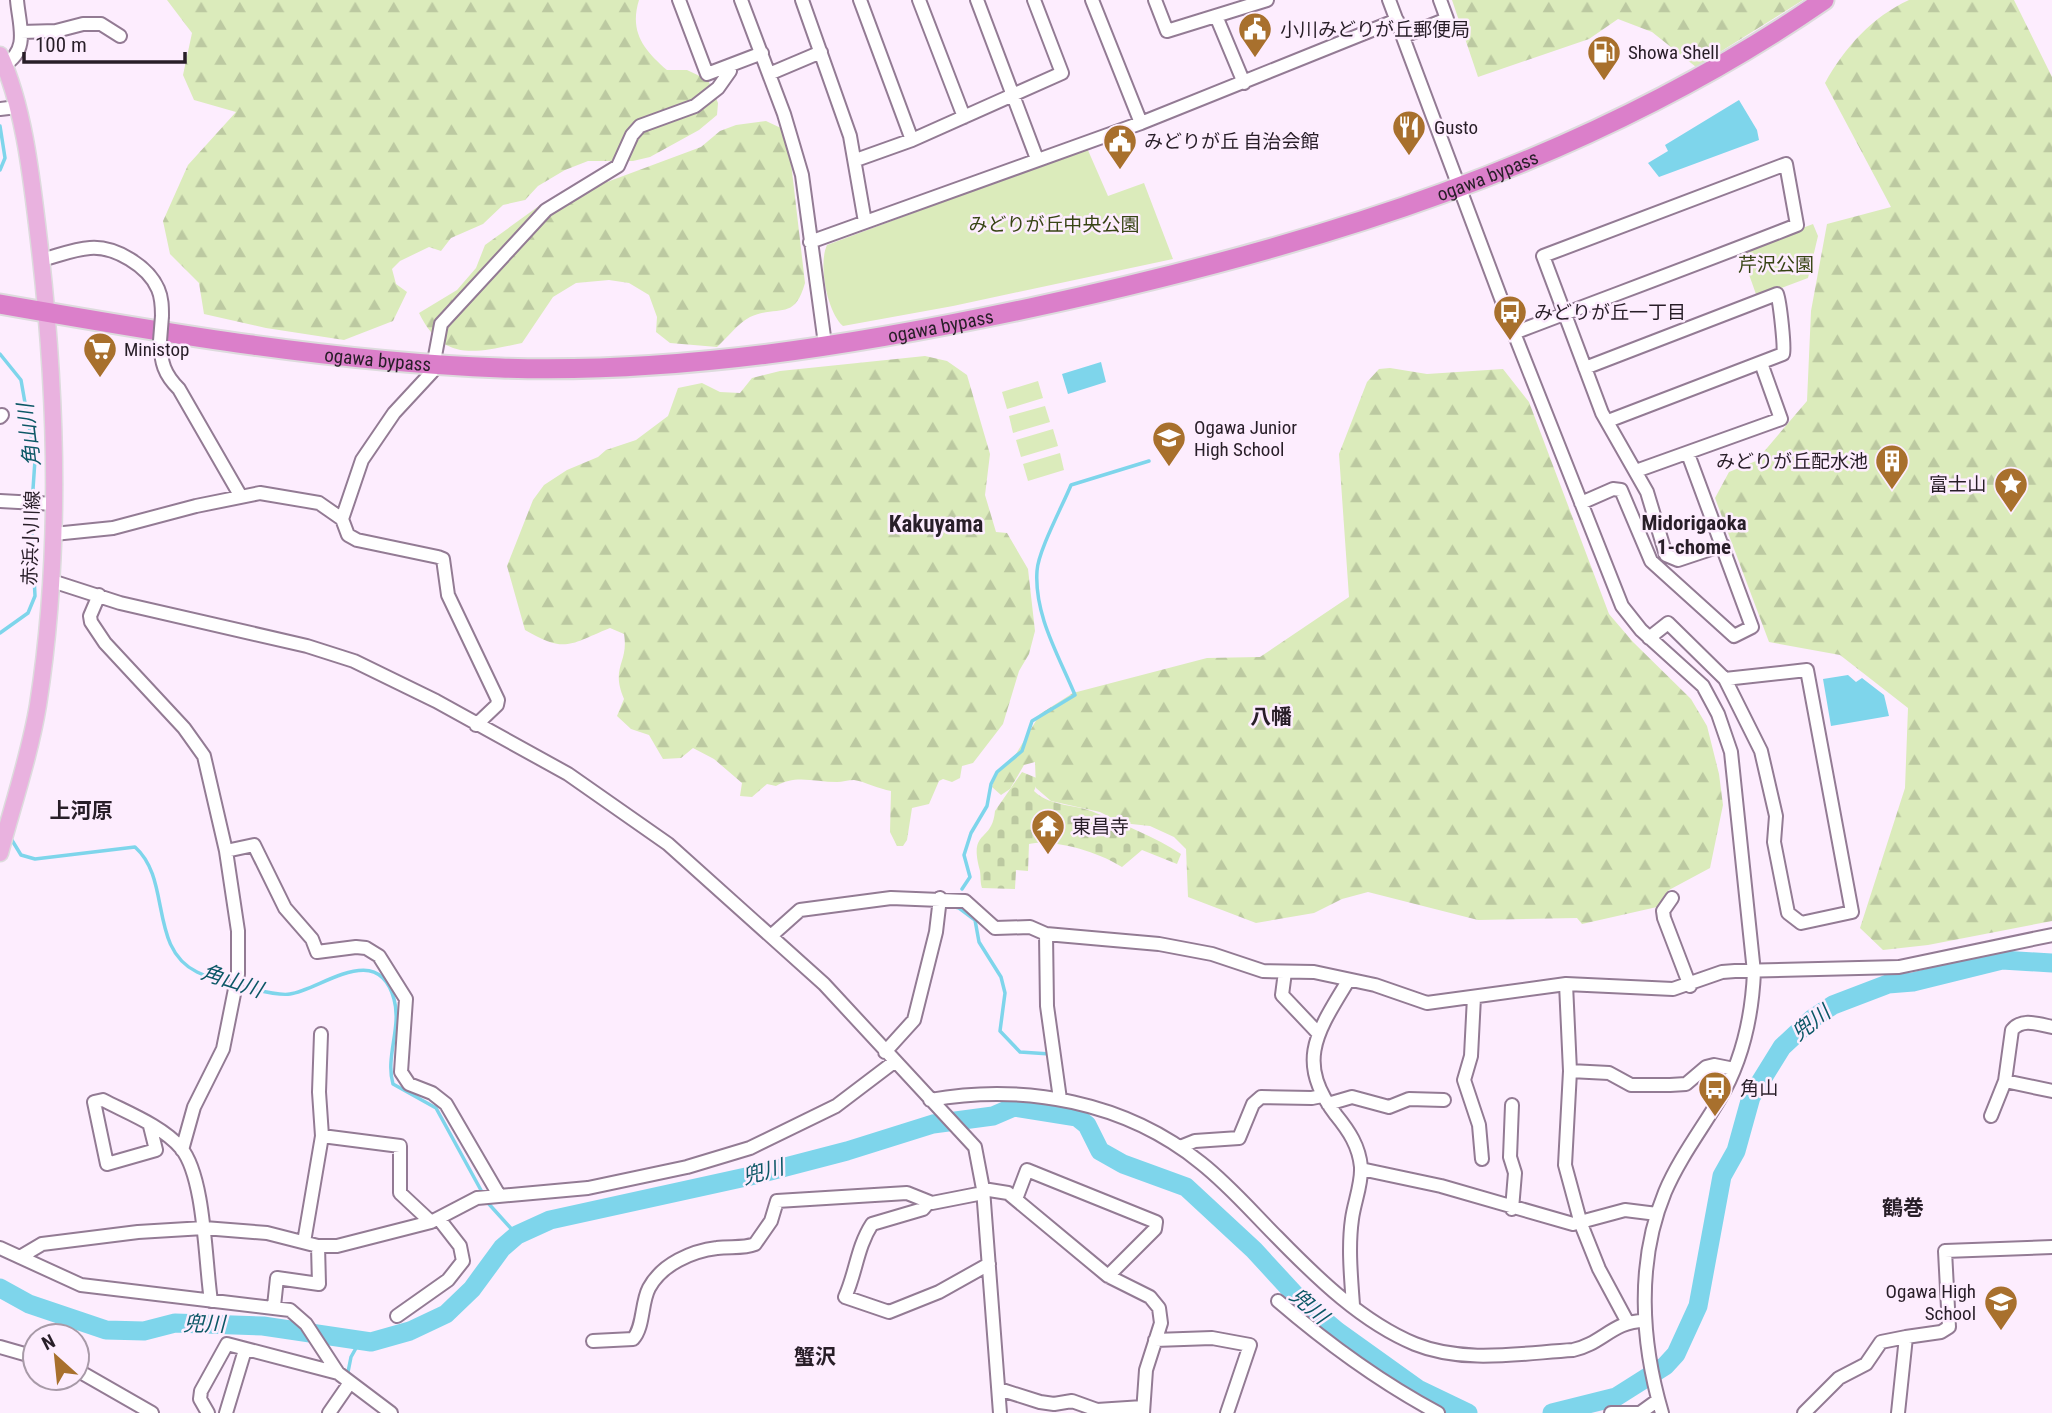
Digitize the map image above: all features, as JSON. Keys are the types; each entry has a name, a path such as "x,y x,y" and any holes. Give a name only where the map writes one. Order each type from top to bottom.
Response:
{"highway":[{"name":"ogawa bypass","path":"0,304 320,353 503,368 654,365 738,358 825,344 980,318 1128,287 1314,236 1462,187 1592,134 1662,100 1724,66 1824,0"}],"main road":[{"name":"赤浜小川線","path":"0,853 38,707 52,581 54,534 49,503 47,313 33,193 17,107 2,60"}],"street":[{"path":"2,60 20,52 21,32 17,0"},
{"path":"678,0 707,74 762,53"},
{"path":"741,0 762,53 802,174 825,344"},
{"path":"802,0 839,99 856,160 865,222"},
{"path":"860,0 912,140"},
{"path":"919,0 964,117"},
{"path":"977,0 1037,159"},
{"path":"856,160 912,140 1062,73 1034,0"},
{"path":"1092,0 1141,123"},
{"path":"1155,0 1167,31 1267,0"},
{"path":"1389,0 1462,187 1514,333 1622,606 1649,638 1703,686 1718,714 1731,752 1754,972 1749,1026 1721,1097 1677,1167 1657,1214 1647,1265 1644,1323 1654,1385 1662,1413"},
{"path":"1404,36 1447,19 1440,0"},
{"path":"1216,16 1244,83"},
{"path":"810,242 1141,123 1397,20"},
{"path":"21,32 56,32 83,24 101,24 120,36"},
{"path":"769,74 821,52"},
{"path":"342,519 362,460 394,413 428,380 435,364 441,324 546,210 618,166 628,141 640,126 695,106 718,88 730,71 728,66"},
{"path":"0,109 17,107"},
{"path":"1514,333 1565,313 1797,225 1786,164 1543,256 1565,313 1585,368 1608,421 1650,499 1666,555 1678,560 1723,545"},
{"path":"41,260 88,248 99,248 122,255 153,280 162,298 162,367 179,389 240,495"},
{"path":"1585,368 1777,294 1782,306 1780,331 1786,346 1783,354 1608,421"},
{"path":"1636,471 1781,419 1761,363"},
{"path":"1581,503 1613,489 1621,490 1651,561 1734,636 1752,627 1688,454"},
{"path":"54,534 113,528 240,495 260,493 319,503 342,519 348,535 357,540 443,559 447,595 498,700 497,705 476,725"},
{"path":"0,501 49,503"},
{"path":"52,581 120,603 307,646 354,661 568,774 640,821 772,935 824,984 970,1141 977,1154 983,1191 1000,1413"},
{"path":"99,595 90,616 91,622 105,643 184,728 204,756 226,851 238,931 235,999 223,1049 194,1107 182,1150"},
{"path":"1649,638 1668,623 1725,678 1761,751 1776,816 1774,842 1788,913 1801,923 1852,912 1807,670 1725,678"},
{"path":"226,851 254,845 285,908 312,939 317,952 356,947 366,948 379,956 406,999 401,1072 409,1084 432,1093 446,1104 499,1195"},
{"path":"772,935 800,910 891,898 940,898 965,901 995,928 1030,927 1046,934 1159,944 1212,954 1263,971 1314,972 1375,985 1427,1003 1566,985 1673,989 1690,986 1722,972 1899,967 2052,935"},
{"path":"20,1257 42,1244 138,1232 204,1228 267,1233 318,1246 337,1246 435,1220 466,1202 499,1195 617,1182 687,1167 750,1148 836,1106 890,1057 914,1020 936,932 940,898"},
{"path":"1672,898 1663,911 1664,918 1690,986"},
{"path":"1046,934 1047,1006 1060,1099"},
{"path":"1286,972 1282,995 1318,1033"},
{"path":"1348,981 1318,1033 1312,1052 1312,1067 1325,1100 1350,1133 1361,1169 1352,1220 1353,1305"},
{"path":"1566,985 1570,1072 1565,1165 1581,1224 1599,1269 1627,1321"},
{"path":"1474,997 1471,1056 1464,1080 1479,1125 1482,1159"},
{"path":"1991,1116 2005,1081 2006,1057 2016,1025 2027,1023 2052,1027"},
{"path":"304,1242 322,1136 318,1092 321,1034"},
{"path":"1570,1072 1609,1073 1631,1085 1670,1085 1686,1084 1706,1067 1714,1065 1734,1069"},
{"path":"2005,1081 2052,1091"},
{"path":"930,1100 984,1093 1060,1099 1114,1113 1180,1147 1220,1180 1303,1264 1353,1305 1415,1344 1439,1352 1478,1356 1583,1348 1627,1321 1644,1323"},
{"path":"1180,1147 1195,1141 1239,1138 1253,1104 1261,1097 1325,1100 1352,1097 1389,1107 1409,1099 1444,1100"},
{"path":"150,1126 156,1150 107,1164 94,1102 103,1100 150,1126 182,1150 197,1190 204,1228 211,1301"},
{"path":"1511,1209 1516,1173 1510,1157 1512,1105"},
{"path":"322,1136 400,1146 400,1193 435,1220 460,1246 463,1261 448,1280 397,1316"},
{"path":"1361,1169 1441,1186 1511,1209 1581,1224 1625,1210 1657,1214"},
{"path":"1016,1199 1027,1170 1156,1222 1155,1229 1108,1276"},
{"path":"593,1341 633,1339 639,1329 647,1293 657,1277 676,1262 701,1251 755,1244 771,1222 777,1201 907,1193 929,1202 999,1190 1016,1199 1108,1276 1150,1297 1159,1308 1161,1323 1146,1370 1143,1410 1097,1410 1072,1401 1054,1404 1040,1402 999,1389"},
{"path":"929,1202 923,1209 872,1224 861,1243 854,1277 845,1297 889,1312 939,1292 989,1264"},
{"path":"274,1306 278,1278 319,1284 318,1246"},
{"path":"1804,1413 1839,1378 1867,1364 1881,1342 1941,1332 1948,1327 1945,1251 2052,1247"},
{"path":"0,1248 81,1285 274,1306 296,1313 338,1373 349,1384 391,1413"},
{"path":"1278,1301 1313,1332 1377,1378 1438,1413"},
{"path":"1898,1413 1906,1337"},
{"path":"1155,1340 1212,1338 1250,1345 1227,1413"},
{"path":"208,1413 200,1399 201,1391 227,1344 338,1373"},
{"path":"0,1347 21,1353"},
{"path":"226,1413 245,1350"},
{"path":"91,1378 152,1413"},
{"path":"329,1413 349,1384"},
{"path":"1611,1413 1640,1413 1658,1400"}],"green space":[{"path":"167,0 639,0 636,11 637,31 645,48 667,70 687,70 708,80 718,103 717,115 699,130 650,157 633,161 588,161 565,170 538,186 525,200 503,205 483,224 451,238 441,251 429,247 400,261 392,269 396,284 407,292 393,321 344,340 266,328 204,314 199,283 170,254 163,221 188,165 236,112 194,100 183,75 192,33"},
{"path":"1452,0 1803,0 1696,67 1652,32 1618,19 1589,39 1478,77"},
{"path":"1909,0 2014,0 2052,77 2052,921 1928,945 1883,950 1860,928 1905,788 1908,708 1840,655 1769,642 1715,498 1729,472 1756,461 1807,401 1811,311 1827,224 1891,207 1825,83 1841,57 1871,24"},
{"path":"766,121 783,129 790,154 805,283 796,303 790,307 750,317 717,347 670,343 656,332 657,317 649,295 629,283 609,280 576,283 553,297 522,343 475,351 462,350 450,347 428,329 419,313 457,290 476,268 485,245 543,203 583,184 607,182 701,147 720,131 736,125"},
{"name":"みどりが丘中央公園","path":"1087,148 1108,196 1144,183 1173,259 953,306 843,326 837,319 832,310 824,275 824,253 827,245"},
{"name":"芹沢公園","path":"1813,224 1818,236 1808,278 1757,297 1741,252"},
{"path":"925,356 947,361 967,375 990,454 985,495 996,532 1007,533 1028,569 1035,631 1029,654 1019,671 1003,724 973,763 962,766 960,778 952,782 943,779 939,781 929,804 912,808 907,840 903,846 897,846 890,832 891,791 854,780 837,782 798,779 776,786 767,784 752,797 740,796 742,783 714,759 693,748 681,758 663,759 649,735 631,729 617,716 624,699 619,672 624,652 624,634 610,628 576,642 559,644 525,630 507,566 533,500 544,485 567,470 598,457 606,450 636,440 668,416 678,388 702,383 720,392 740,393 752,378 780,371"},
{"path":"1390,368 1427,374 1503,369 1529,402 1609,614 1633,642 1691,699 1707,726 1719,774 1723,805 1710,868 1669,890 1657,907 1582,924 1577,918 1478,920 1368,892 1342,899 1314,913 1256,923 1188,897 1186,849 1174,837 1150,826 1122,823 1100,812 1051,801 1036,788 1035,762 1024,765 1010,789 1001,795 992,787 996,772 1016,754 1040,714 1073,693 1207,658 1260,657 1349,597 1339,454 1367,382 1379,369"},
{"path":"1038,381 1043,398 1007,409 1002,392"},
{"path":"1045,406 1050,422 1013,433 1009,416"},
{"path":"1053,429 1058,446 1021,457 1016,440"},
{"path":"1060,453 1064,470 1028,481 1023,464"},
{"path":"1022,772 1039,779 1034,791 1041,796 1056,803 1088,810 1150,837 1181,854 1177,864 1142,850 1122,867 1077,848 1051,843 1029,844 1028,871 1016,870 1015,889 982,888 977,857 979,842 990,828 995,811"}],"water":[{"path":"1739,100 1757,130 1759,140 1659,177 1648,163 1668,151 1665,145"},
{"path":"1101,362 1106,382 1068,394 1062,374"},
{"path":"1848,675 1856,682 1862,678 1884,695 1889,716 1831,726 1823,679"}],"waterway":[{"name":"角山川","path":"0,126 5,158 0,170"},
{"name":"角山川","path":"0,354 21,380 35,460 31,518 35,596 28,613 0,633"},
{"path":"962,889 970,877 964,855 971,833 987,806 991,784 997,772 1022,751 1032,721 1075,695 1049,635 1039,603 1038,562 1051,528 1071,485 1149,461"},
{"name":"角山川","path":"10,837 21,855 35,859 135,847 146,861 153,877 172,947 182,961 204,975 243,987 290,994 348,973 362,970 376,973 386,982 396,1010 391,1063 393,1084 436,1108 488,1203 517,1235"},
{"path":"951,906 959,908 975,920 979,942 1001,977 1005,993 1000,1031 1020,1052 1050,1054"},
{"name":"兜川","path":"1552,1413 1616,1397 1665,1366 1676,1354 1698,1306 1722,1176 1736,1151 1751,1097 1782,1047 1812,1019 1833,1005 1888,984 1913,982 2002,960 2052,963"},
{"name":"兜川","path":"0,1288 29,1304 106,1330 144,1331 175,1323 263,1326 371,1342 410,1331 446,1314 472,1289 502,1248 517,1235 550,1220 755,1175 847,1151 933,1124 993,1116 1014,1107 1077,1117 1087,1125 1100,1151 1123,1164 1186,1187 1254,1250 1299,1299 1337,1331 1418,1389 1468,1413"},
{"path":"347,1377 351,1357 360,1341"}],"place":[{"name":"小川みどりが丘郵便局","path":"1255,59"},
{"name":"Showa Shell","path":"1604,82"},
{"name":"Gusto","path":"1409,157"},
{"name":"みどりが丘 自治会館","path":"1120,171"},
{"name":"みどりが丘一丁目","path":"1510,342"},
{"name":"Ministop","path":"100,379"},
{"name":"Ogawa Junior High School","path":"1169,468"},
{"name":"みどりが丘配水池","path":"1892,491"},
{"name":"富士山","path":"2011,514"},
{"name":"東昌寺","path":"1048,856"},
{"name":"角山","path":"1715,1118"},
{"name":"Ogawa High School","path":"2001,1332"}],"district":[{"name":"Kakuyama","path":"936,524"},
{"name":"Midorigaoka 1-chome","path":"1694,535"},
{"name":"八幡","path":"1271,717"},
{"name":"上河原","path":"81,811"},
{"name":"鶴巻","path":"1903,1208"},
{"name":"蟹沢","path":"815,1357"}]}
